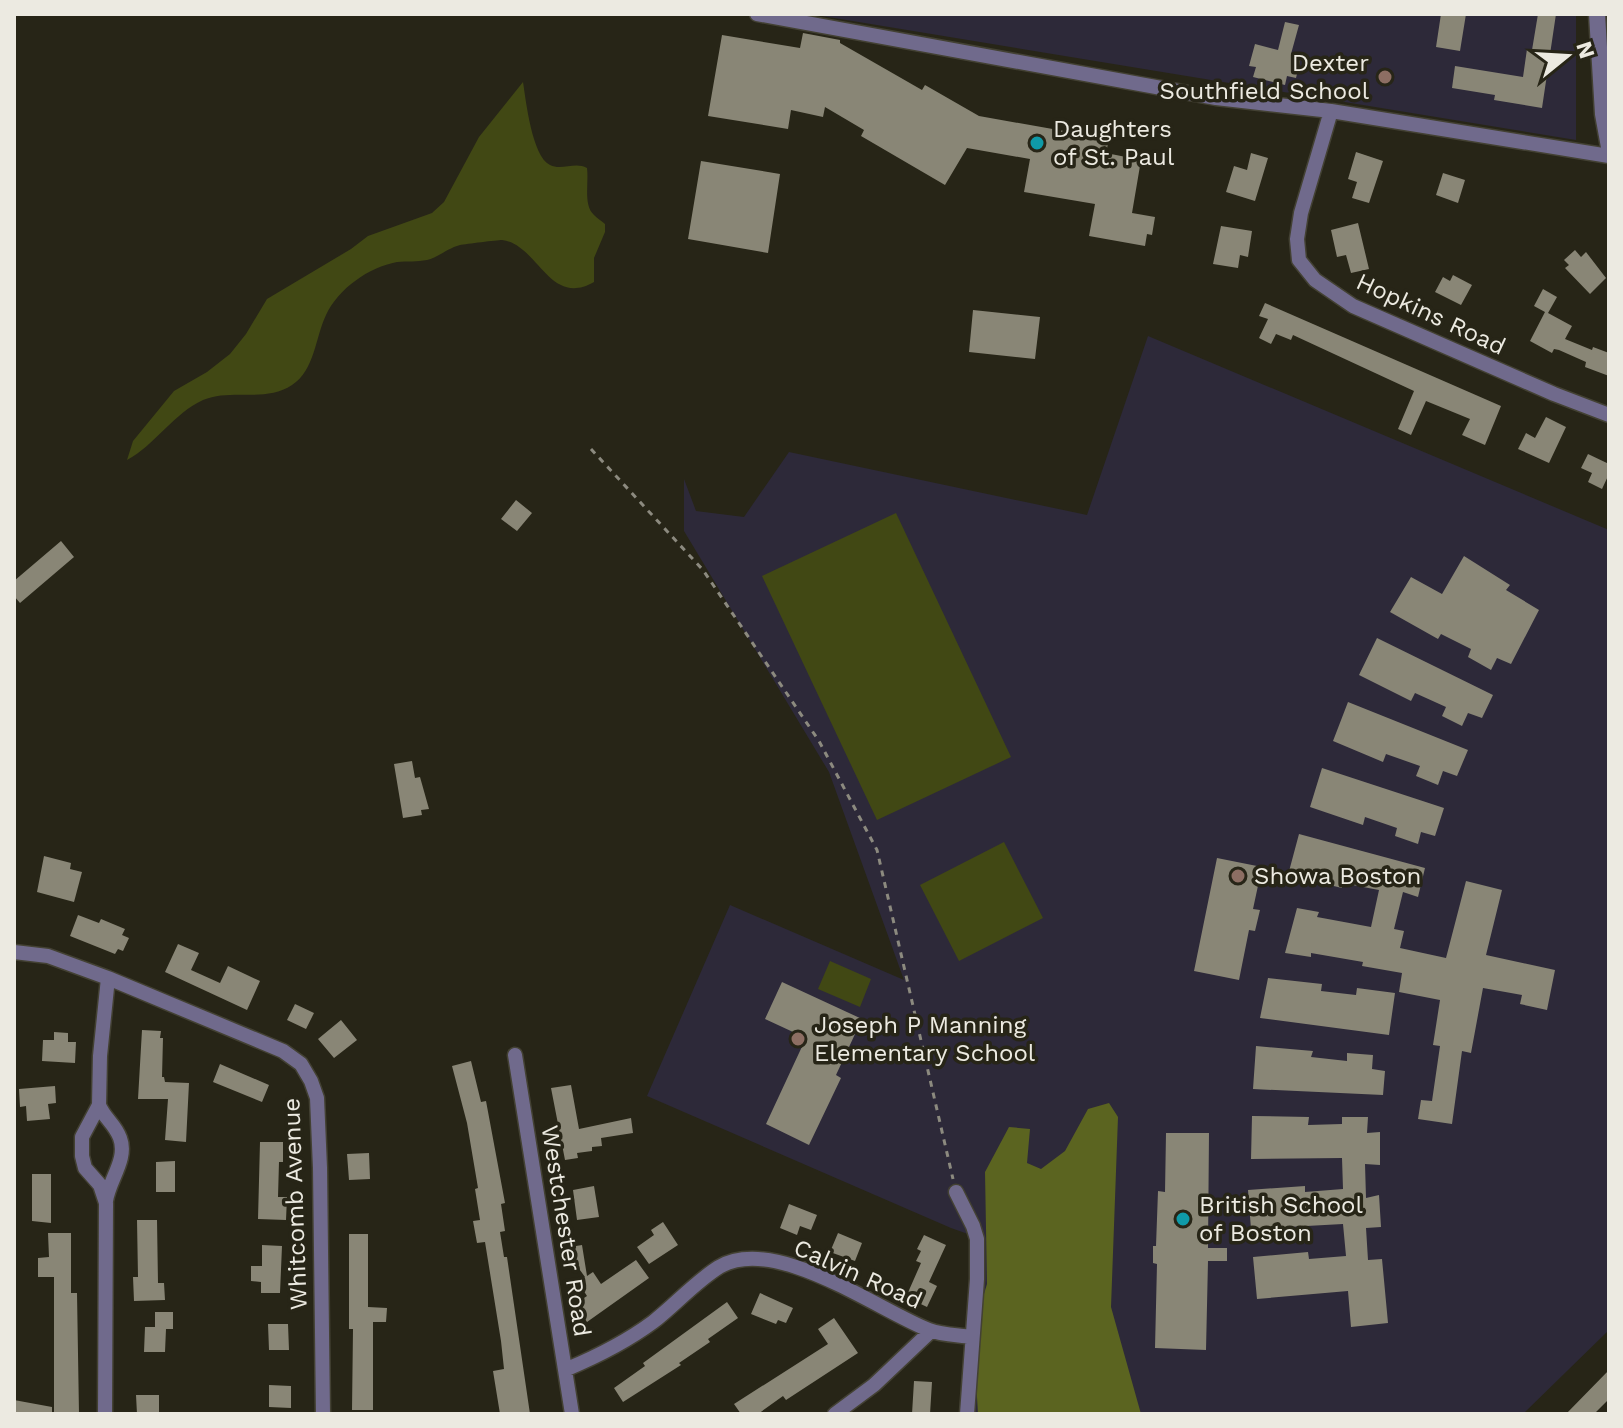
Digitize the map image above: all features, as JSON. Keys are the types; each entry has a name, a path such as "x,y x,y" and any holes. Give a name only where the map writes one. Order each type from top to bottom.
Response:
{"street":[{"path":"757,14 1216,98 1331,111 1609,156"},
{"path":"1597,14 1603,114 1609,147"},
{"name":"Hopkins Road","path":"1331,111 1301,213 1297,239 1299,260 1315,280 1353,306 1609,415"},
{"name":"Whitcomb Avenue","path":"14,952 48,956 108,978 283,1051 301,1064 317,1098 323,1414"},
{"path":"105,1414 106,1203 108,1185 116,1173 122,1144 119,1132 103,1116 99,1105 100,1056 108,978"},
{"name":"Westchester Road","path":"515,1055 572,1414"},
{"path":"99,1105 82,1137 82,1156 85,1168 100,1185 106,1203"},
{"path":"956,1192 977,1239 967,1414"},
{"name":"Calvin Road","path":"567,1369 607,1352 652,1322 720,1267 745,1258 783,1263 840,1285 931,1331 971,1337"},
{"path":"835,1414 874,1385 931,1331"}],"path":[{"path":"591,449 703,570 819,741 877,850 956,1192"}],"shaded area":[{"name":"Dexter Southfield School","path":"810,14 1576,14 1576,140"},
{"name":"Showa Boston","path":"1148,336 1609,530 1609,1330 1523,1414 975,1414 985,1240 647,1096 730,905 904,980 829,772 684,531 684,479 696,511 744,517 789,452 1087,515"}],"green space":[{"path":"523,82 534,140 544,160 555,167 578,165 587,168 589,206 605,224 605,232 594,258 594,282 579,288 566,287 555,281 525,252 502,240 460,245 427,260 386,265 365,274 346,288 331,305 314,353 300,379 271,393 225,395 203,400 127,460 133,441 174,391 230,354 267,299 368,236 432,213 444,202 479,137"},
{"path":"896,513 1011,757 877,820 762,576"},
{"path":"1004,842 1043,918 959,961 920,885"},
{"path":"830,961 871,979 860,1007 818,989"},
{"path":"1109,1103 1118,1117 1111,1307 1141,1414 978,1414 973,1330 987,1284 985,1172 1009,1127 1030,1129 1027,1163 1041,1169 1065,1151 1088,1109"}],"building":[{"path":"1441,14 1466,14 1460,51 1436,47"},
{"path":"1538,14 1556,14 1542,108 1494,100 1495,95 1452,88 1455,66 1523,77 1527,49 1532,50"},
{"path":"1285,22 1299,25 1291,54 1301,57 1296,78 1287,76 1285,85 1253,77 1256,67 1249,66 1255,44 1278,50"},
{"name":"Daughters of St. Paul","path":"803,33 840,40 840,43 922,90 925,85 979,116 1109,139 1106,153 1141,160 1132,213 1155,217 1152,235 1147,234 1145,246 1089,236 1095,204 1024,192 1030,159 967,148 945,185 861,136 864,130 825,107 823,117 791,110 788,129 708,116 722,35 800,48"},
{"path":"1356,152 1383,161 1369,203 1352,198 1357,182 1348,179"},
{"path":"1251,153 1268,158 1255,201 1226,192 1234,166 1247,170"},
{"path":"701,161 780,174 768,253 688,239"},
{"path":"1443,173 1465,180 1458,203 1436,195"},
{"path":"1358,223 1369,269 1351,273 1346,255 1337,257 1331,230"},
{"path":"1221,226 1252,231 1248,257 1240,255 1238,268 1213,264"},
{"path":"1575,250 1581,257 1586,252 1606,278 1590,294 1565,268 1569,265 1564,260"},
{"path":"1453,275 1472,285 1461,305 1435,292 1443,277 1450,281"},
{"path":"1543,289 1557,297 1548,313 1572,326 1565,339 1609,353 1609,376 1585,367 1586,362 1559,350 1554,349 1552,353 1530,341 1545,312 1534,306"},
{"path":"1265,303 1501,406 1485,445 1462,435 1470,419 1426,401 1411,435 1398,429 1414,391 1293,335 1291,340 1276,334 1271,344 1259,338 1268,319 1259,316"},
{"path":"973,310 1040,317 1035,359 969,352"},
{"path":"1546,417 1566,427 1549,463 1518,449 1526,433 1535,438"},
{"path":"1588,454 1609,464 1609,474 1602,489 1588,482 1592,473 1581,468"},
{"path":"516,500 532,513 517,531 501,519"},
{"path":"61,541 74,557 20,603 14,596 14,581"},
{"path":"1464,556 1510,585 1506,590 1539,610 1511,664 1497,658 1491,670 1468,657 1471,649 1441,634 1438,639 1390,612 1411,577 1442,594"},
{"path":"1377,638 1493,695 1482,718 1468,713 1462,726 1442,716 1446,707 1415,693 1411,701 1359,675"},
{"path":"1348,702 1468,750 1457,776 1443,771 1438,785 1416,776 1420,766 1386,754 1383,762 1333,741"},
{"path":"412,761 415,778 420,777 429,809 421,810 422,815 403,818 394,764"},
{"path":"1322,768 1444,808 1435,836 1421,832 1418,844 1395,836 1397,828 1365,817 1363,825 1310,807"},
{"path":"1299,834 1425,868 1418,897 1403,892 1394,929 1404,931 1400,948 1446,958 1466,881 1502,890 1486,955 1555,970 1547,1010 1520,1004 1522,995 1483,988 1471,1053 1462,1051 1452,1124 1418,1119 1421,1100 1432,1101 1440,1046 1433,1045 1440,1000 1399,992 1402,973 1311,953 1311,957 1285,953 1297,908 1319,912 1317,917 1371,927 1379,890 1342,883 1342,888 1288,875"},
{"path":"44,856 71,863 70,869 82,872 74,902 37,892"},
{"path":"1217,858 1262,867 1253,909 1260,910 1255,931 1249,930 1239,980 1194,971"},
{"path":"78,915 99,923 101,919 125,929 122,935 129,938 123,951 118,949 115,954 70,936"},
{"path":"178,944 199,953 191,970 220,983 228,966 260,981 247,1010 165,972"},
{"path":"1268,978 1322,984 1321,991 1356,995 1357,988 1395,993 1389,1035 1260,1018"},
{"name":"Joseph P Manning Elementary School","path":"782,982 862,1019 836,1075 841,1078 809,1145 766,1124 806,1038 765,1019"},
{"path":"295,1004 314,1013 306,1029 287,1020"},
{"path":"341,1020 357,1040 334,1058 318,1039"},
{"path":"142,1030 161,1031 162,1077 165,1082 189,1083 186,1142 165,1140 168,1099 138,1099"},
{"path":"54,1032 68,1033 68,1042 76,1042 75,1063 42,1061 43,1040 54,1040"},
{"path":"1256,1046 1313,1051 1311,1057 1347,1061 1347,1053 1373,1055 1372,1069 1385,1071 1383,1095 1253,1089"},
{"path":"471,1061 481,1102 486,1101 505,1203 501,1204 505,1231 500,1232 504,1257 507,1257 530,1414 500,1414 493,1371 504,1369 501,1341 485,1242 477,1243 473,1221 480,1220 475,1189 478,1188 467,1123 452,1066"},
{"path":"220,1064 269,1085 262,1102 213,1082"},
{"path":"571,1085 579,1129 631,1118 633,1133 601,1138 602,1146 577,1153 578,1158 565,1160 551,1088"},
{"path":"55,1086 56,1103 48,1104 50,1119 27,1121 26,1106 20,1107 19,1089"},
{"path":"1252,1116 1309,1117 1308,1125 1342,1124 1342,1117 1368,1117 1367,1133 1380,1132 1380,1165 1365,1164 1366,1198 1379,1195 1381,1227 1366,1228 1368,1260 1382,1259 1388,1323 1351,1327 1348,1291 1257,1299 1253,1257 1308,1252 1309,1259 1346,1256 1343,1224 1251,1229 1248,1190 1305,1186 1305,1192 1343,1189 1342,1158 1251,1159"},
{"name":"British School of Boston","path":"1166,1133 1209,1133 1208,1248 1227,1248 1227,1261 1208,1261 1206,1350 1155,1348 1157,1264 1153,1263 1153,1246 1156,1246 1158,1191 1165,1192"},
{"path":"260,1142 283,1142 278,1197 287,1197 286,1220 258,1219"},
{"path":"369,1153 370,1179 349,1180 347,1154"},
{"path":"175,1161 175,1192 156,1192 156,1162"},
{"path":"32,1174 51,1174 51,1223 32,1221"},
{"path":"594,1186 599,1217 577,1220 573,1190"},
{"path":"789,1204 817,1215 811,1230 800,1226 797,1235 780,1228"},
{"path":"137,1220 157,1220 158,1283 164,1283 165,1300 134,1301 133,1277 138,1277"},
{"path":"663,1222 678,1245 649,1264 637,1247 654,1235 651,1230"},
{"path":"48,1233 71,1233 71,1293 77,1293 79,1414 54,1414 54,1277 38,1277 38,1258 49,1257"},
{"path":"838,1233 862,1243 855,1261 830,1252"},
{"path":"349,1234 368,1234 368,1307 387,1308 386,1322 373,1322 373,1410 352,1410"},
{"path":"924,1235 946,1245 929,1282 937,1286 927,1307 906,1297 921,1263 916,1261 921,1251 917,1249"},
{"path":"262,1245 282,1246 280,1293 261,1293 261,1282 251,1281 251,1266 262,1266"},
{"path":"582,1245 587,1276 593,1272 601,1284 636,1260 649,1278 587,1322 575,1304 587,1296 578,1282 585,1277 564,1248"},
{"path":"760,1293 793,1308 786,1323 778,1320 776,1324 751,1314"},
{"path":"727,1302 738,1318 708,1339 710,1342 679,1363 681,1365 623,1402 614,1388"},
{"path":"155,1312 173,1312 173,1329 166,1329 165,1352 144,1352 145,1327 155,1327"},
{"path":"834,1318 858,1353 786,1400 783,1396 758,1414 741,1414 734,1404 828,1344 818,1329"},
{"path":"268,1324 288,1324 289,1350 269,1350"},
{"path":"1609,1370 1609,1399 1594,1414 1566,1414"},
{"path":"914,1381 932,1382 930,1414 912,1414"},
{"path":"269,1385 291,1386 291,1408 269,1407"},
{"path":"136,1395 159,1395 159,1414 137,1414"},
{"path":"14,1400 52,1407 52,1414 14,1414"}],"place":[{"name":"Dexter Southfield School","path":"1385,77"},
{"name":"Daughters of St. Paul","path":"1037,143"},
{"name":"Showa Boston","path":"1238,876"},
{"name":"Joseph P Manning Elementary School","path":"798,1039"},
{"name":"British School of Boston","path":"1183,1219"}]}
